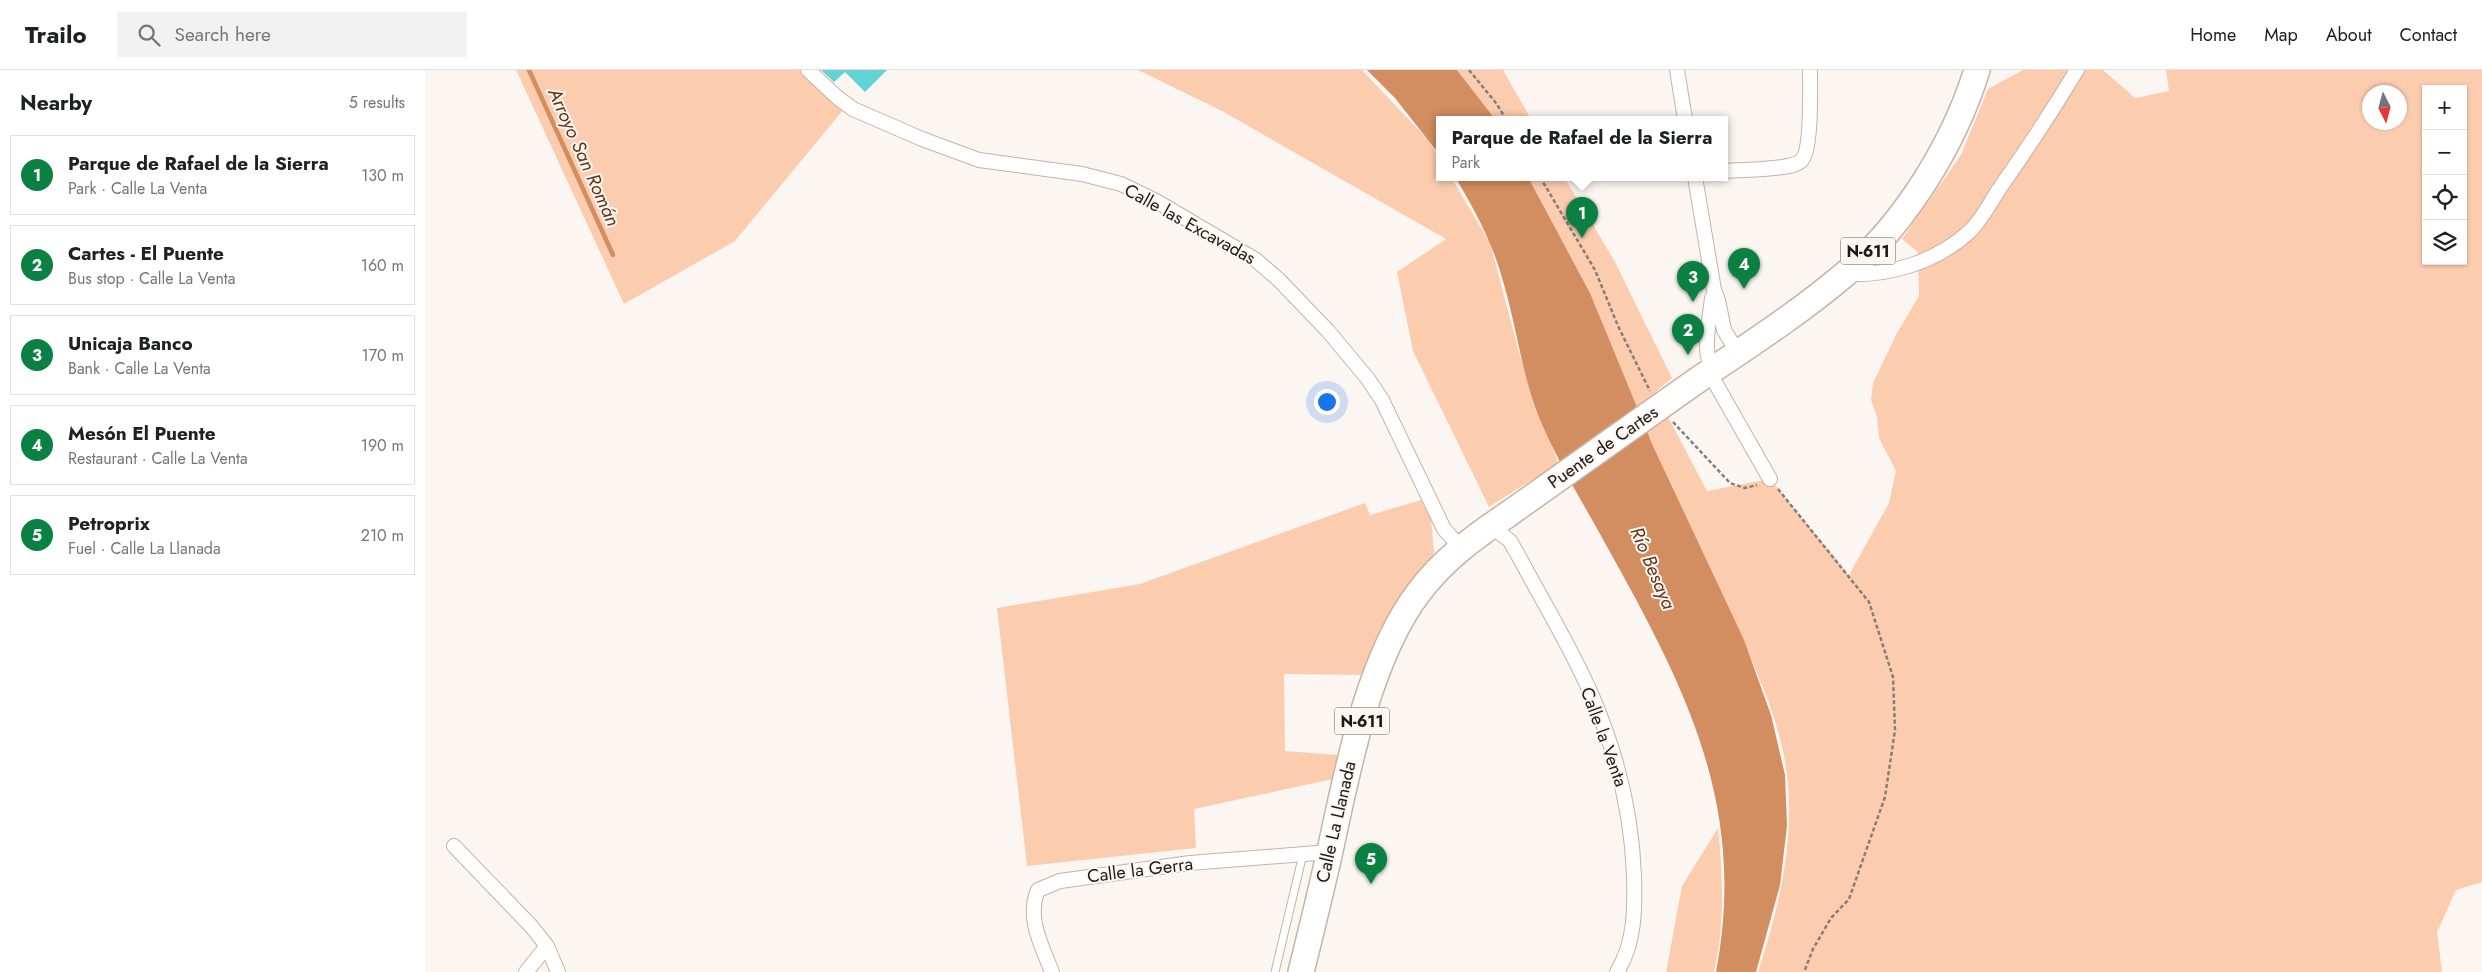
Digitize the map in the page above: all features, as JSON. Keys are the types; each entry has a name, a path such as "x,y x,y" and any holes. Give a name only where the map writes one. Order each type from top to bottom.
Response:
{"highway":[{"name":"N-611","path":"1707,373 1738,353 1846,274 1895,221 1926,178 1958,119 1977,70"},
{"name":"Puente de Cartes","path":"1499,520 1707,373"},
{"name":"Calle La Llanada","path":"1301,972 1357,740 1372,688 1389,646 1418,593 1461,548 1499,520"}],"street":[{"name":"Calle las Excavadas","path":"808,70 838,98 853,109 922,139 979,160 1082,174 1121,184 1156,201 1261,264 1328,331 1368,379 1381,400 1440,522 1454,542 1461,548"},
{"path":"1677,70 1685,116"},
{"path":"1728,171 1786,166 1797,164 1803,159 1807,146 1810,70"},
{"path":"1846,274 1873,274 1898,270 1934,257 1969,232 2027,152 2077,70"},
{"path":"1696,181 1714,290 1718,300 1723,330 1738,353"},
{"path":"1714,290 1707,349 1707,373 1770,479"},
{"name":"Calle la Venta","path":"1499,520 1592,696 1614,755 1626,799 1633,843 1635,906 1630,941 1617,972"},
{"path":"453,846 531,926 547,946 558,972"},
{"name":"Calle la Gerra","path":"1053,972 1039,938 1032,910 1038,890 1047,885 1061,881 1190,864 1329,852"},
{"path":"526,972 547,946"}],"lane":[{"path":"1275,972 1303,854"}],"path":[{"path":"1469,70 1504,116"},
{"path":"1805,972 1813,948 1831,918 1849,899 1885,797 1895,730 1893,678 1869,602 1849,576"}],"shaded area":[{"path":"516,70 799,70 843,110 735,241 624,304"},
{"path":"1138,70 1362,70 1429,141 1436,153 1436,181 1453,181 1490,243 1520,356 1558,463 1489,507 1413,351 1397,272 1446,239 1222,111"},
{"path":"1457,70 1503,70 1529,116 1493,116"},
{"path":"2023,70 2103,70 2135,98 2169,91 2166,70 2482,70 2482,882 2456,890 2437,931 2442,972 1758,972 1779,899 1787,850 1789,799 1783,752 1771,709 1755,668 1645,428 1667,415 1707,491 1770,479 1849,575 1889,503 1896,471 1879,438 1877,417 1871,400 1873,383 1897,333 1919,296 1918,252 1902,239 1961,155 1988,89"},
{"path":"1530,181 1566,181 1614,260 1672,378 1637,408 1590,293"},
{"path":"1421,500 1431,518 1434,553 1380,629 1364,675 1284,674 1285,751 1339,755 1333,779 1194,809 1196,848 1027,866 997,608 1140,584 1365,503 1370,515"},
{"path":"1718,828 1722,900 1718,954 1714,972 1666,972 1682,886"}],"water":[{"path":"1367,70 1457,70 1493,116 1436,116 1436,150 1395,98"},
{"name":"Río Besaya","path":"1457,181 1530,181 1590,293 1653,446 1744,640 1771,715 1785,775 1787,826 1780,885 1756,972 1716,972 1724,911 1723,854 1716,800 1702,748 1683,697 1660,646 1634,595 1563,468 1541,422 1524,370 1499,267 1470,202"}],"building":[{"path":"821,70 887,70 865,92 845,72 834,82"}],"waterway":[{"name":"Arroyo San Román","path":"529,70 613,255"}],"place":[{"name":"Parque de Rafael de la Sierra","path":"1582,238"},
{"name":"Mesón El Puente","path":"1744,289"},
{"name":"Unicaja Banco","path":"1693,302"},
{"name":"Cartes - El Puente","path":"1688,355"},
{"name":"Petroprix","path":"1371,884"}]}
